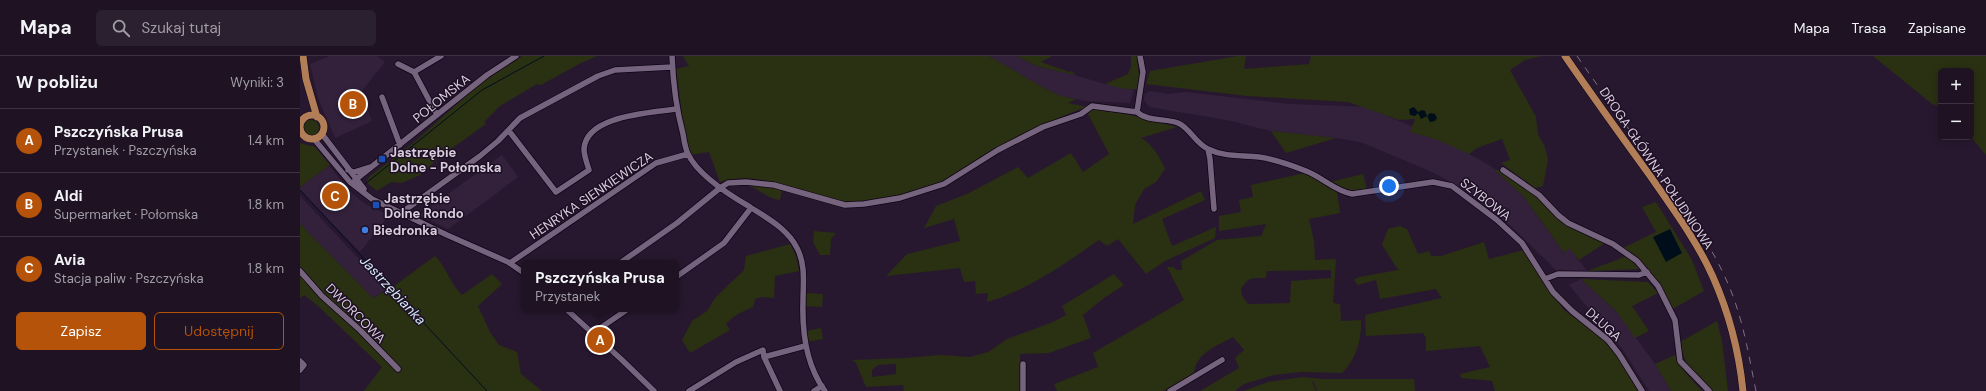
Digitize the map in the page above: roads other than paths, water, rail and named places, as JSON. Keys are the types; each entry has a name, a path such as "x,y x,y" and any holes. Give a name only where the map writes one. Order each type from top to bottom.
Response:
{"main road":[{"path":"300,63 310,106 308,116 301,123 301,132 308,138 314,139 322,134 323,123 317,117 306,79 303,56"},
{"name":"DROGA GŁÓWNA POŁUDNIOWA","path":"1565,56 1676,214 1700,252 1713,277 1728,316 1738,356 1743,391"},
{"path":"308,116 317,117"}],"street":[{"path":"414,72 441,56"},
{"path":"672,56 676,109 688,154 720,188 777,225 793,242 801,258 804,278 803,328 805,346 824,389 814,391"},
{"path":"1137,112 1143,72 1140,56"},
{"name":"POŁOMSKA","path":"355,180 487,75 513,57"},
{"path":"398,64 414,72 437,115"},
{"path":"401,212 480,156 509,131 520,118 598,76 615,70 672,67"},
{"path":"382,97 400,145"},
{"name":"SZYBOWA","path":"720,188 735,182 763,183 781,186 836,203 851,205 900,198 947,183 998,150 1043,127 1081,114 1092,106 1137,112 1147,117 1181,124 1197,141 1208,149 1233,156 1260,157 1280,162 1307,171 1344,192 1352,194 1433,182 1452,186 1497,220 1522,244 1545,279"},
{"path":"509,131 556,192 589,170 584,148 586,140 596,128 608,122 676,109"},
{"path":"322,134 360,191 372,199 510,263 521,271"},
{"path":"314,139 346,172 378,201"},
{"path":"1208,149 1214,209"},
{"name":"HENRYKA SIENKIEWICZA","path":"510,263 656,162 688,154"},
{"name":"POŁOMSKA","path":"346,172 354,172 373,166"},
{"path":"1503,170 1539,195 1568,223 1613,244 1637,261 1658,286 1675,320 1680,361 1709,391"},
{"path":"624,260 677,223 720,188"},
{"path":"679,275 724,243 751,208"},
{"name":"DWORCOWA","path":"300,271 322,296 360,330 398,369"},
{"path":"1545,279 1558,274 1639,275 1646,272"},
{"name":"DŁUGA","path":"1545,279 1563,303 1608,340 1619,354 1642,391"},
{"path":"569,312 654,391"},
{"path":"593,333 624,312"},
{"path":"764,357 805,346"},
{"path":"689,391 736,362 763,350 764,357 780,391"},
{"path":"1170,391 1222,360"},
{"path":"300,361 304,365 300,370"},
{"path":"1023,364 1023,391"}],"water":[{"path":"1414,107 1418,112 1422,110 1425,111 1427,116 1421,119 1418,113 1415,116 1410,115 1409,109"},
{"path":"1430,113 1435,114 1437,118 1435,121 1430,122 1427,116"},
{"path":"1670,229 1682,253 1666,262 1653,237"}],"waterway":[{"path":"365,184 482,90 544,56"},
{"name":"Jastrzębianka","path":"300,190 487,391"}],"railway":[{"path":"1577,56 1708,244 1736,303 1746,341 1756,391"}],"place":[{"name":"Aldi","path":"353,104"},
{"name":"Jastrzębie Dolne - Połomska","path":"382,159"},
{"name":"Avia","path":"335,196"},
{"name":"Jastrzębie Dolne Rondo","path":"376,205"},
{"name":"Biedronka","path":"365,230"},
{"name":"Pszczyńska Prusa","path":"600,340"}]}
